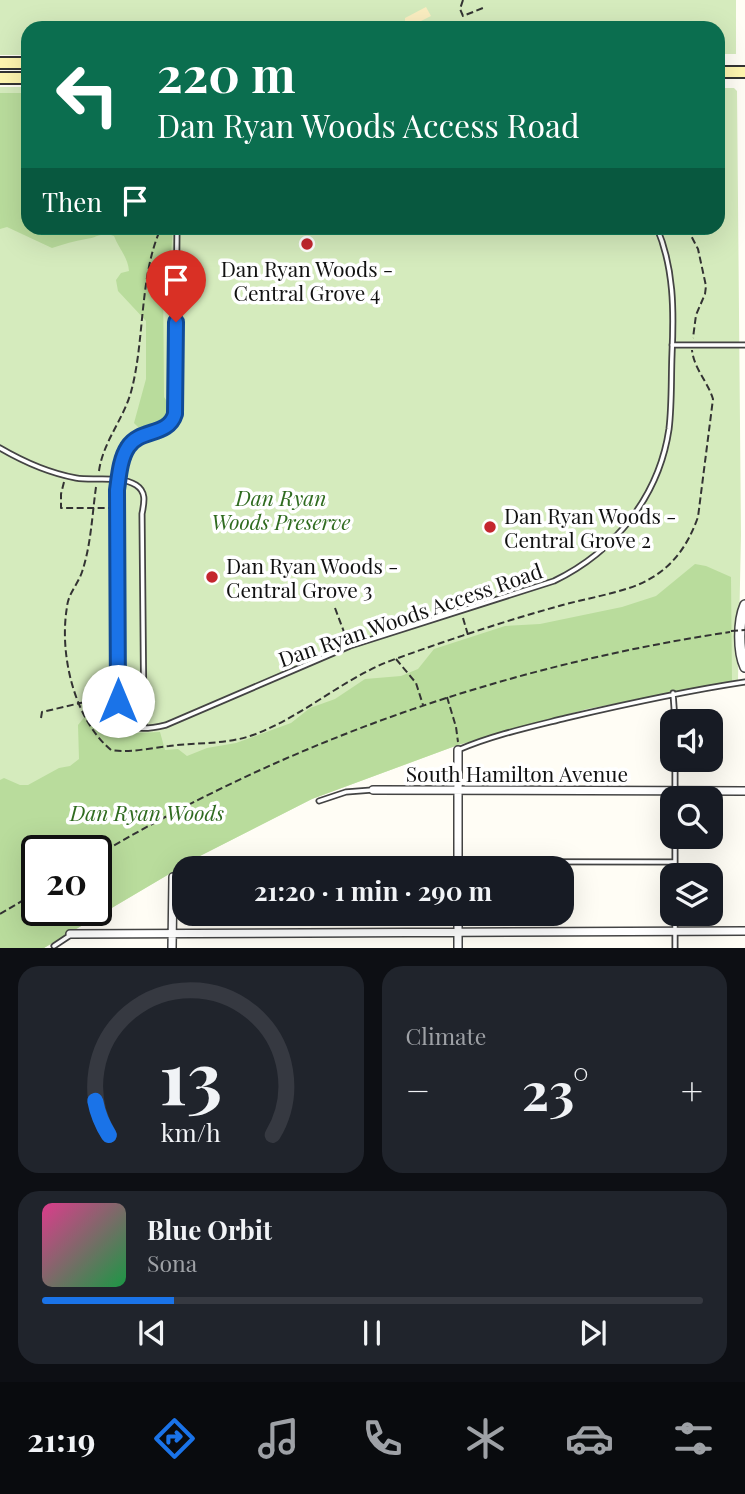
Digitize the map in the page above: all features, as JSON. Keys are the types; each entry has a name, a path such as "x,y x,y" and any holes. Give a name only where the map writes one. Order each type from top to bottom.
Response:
{"main road":[{"path":"0,63 21,63"},
{"path":"725,72 745,72"},
{"path":"0,78 21,78"}],"street":[{"path":"745,606 741,614 741,659 745,667"},
{"path":"458,750 458,856"},
{"name":"South Hamilton Avenue","path":"373,790 660,794"},
{"name":"South Hamilton Avenue","path":"723,791 745,790"},
{"path":"172,926 172,948"},
{"path":"458,926 458,948"},
{"path":"71,934 745,931"}],"lane":[{"path":"0,448 45,470 77,478 119,480 134,484 144,497 144,728 128,726 120,716 117,508 119,480 123,458 132,442 146,433 168,427 175,414 177,235"},
{"name":"Dan Ryan Woods Access Road","path":"144,728 155,728 177,721 350,646 554,581 587,563 620,534 655,477 668,430 673,345 670,270 660,235"},
{"path":"673,345 745,345"},
{"path":"458,750 499,735 673,693 745,682"},
{"path":"673,693 674,709"},
{"path":"319,801 346,792 373,790"},
{"path":"574,863 675,862 675,849"},
{"path":"675,948 676,926"},
{"path":"54,946 71,934"}],"path":[{"path":"463,0 460,9 462,15 483,8"},
{"path":"354,677 395,659 468,635 644,582 677,559 698,517 713,400 710,389 694,363 692,345 696,315 706,286 698,249 691,235"},
{"path":"64,488 61,508 117,508"},
{"path":"335,608 350,646"},
{"path":"460,610 468,635"},
{"path":"112,848 260,769 423,705 612,652 745,629"},
{"path":"395,659 416,683 423,705"},
{"path":"447,697 456,727 458,750"},
{"path":"41,718 42,712 102,698 118,698"},
{"path":"0,914 21,902"}],"green space":[{"path":"0,0 736,0 736,54 725,54 725,21 21,21 21,55 0,55"},
{"name":"Dan Ryan Woods Preserve","path":"0,87 21,87 21,235 725,235 725,88 734,88 737,91 741,535 738,680 587,709 458,745 312,799 200,856 172,856 172,872 112,908 112,835 21,835 21,926 81,926 44,948 0,948"},
{"path":"0,93 21,93 21,234 7,227 0,229"},
{"path":"24,235 100,235 69,243 52,248"},
{"path":"110,235 172,235 171,254 163,270 164,397 169,410 164,419 139,428 134,423 146,379 146,321 118,291 116,280 121,273 129,271 114,236"},
{"name":"Dan Ryan Woods","path":"695,564 731,577 732,681 587,709 458,745 312,799 200,856 172,856 172,872 112,908 112,835 21,835 21,926 81,926 44,948 0,948 0,780 4,778 20,785 28,785 59,768 70,766 79,759 78,725 86,715 81,705 100,702 100,705 109,708 113,718 123,729 134,733 160,732 165,750 178,749 187,756 207,748 236,743 291,723 310,708 335,699 365,679 401,676 418,669 434,649 505,626 540,624 622,607 656,596"}],"sand":[{"path":"426,7 431,16 421,21 405,21 405,18"}],"place":[{"name":"Dan Ryan Woods - Central Grove 4","path":"307,244"},
{"name":"Dan Ryan Woods - Central Grove 2","path":"490,527"},
{"name":"Dan Ryan Woods - Central Grove 3","path":"212,577"}],"route":[{"path":"118,701 119,474 126,449 138,436 168,427 173,421 176,322"}]}
